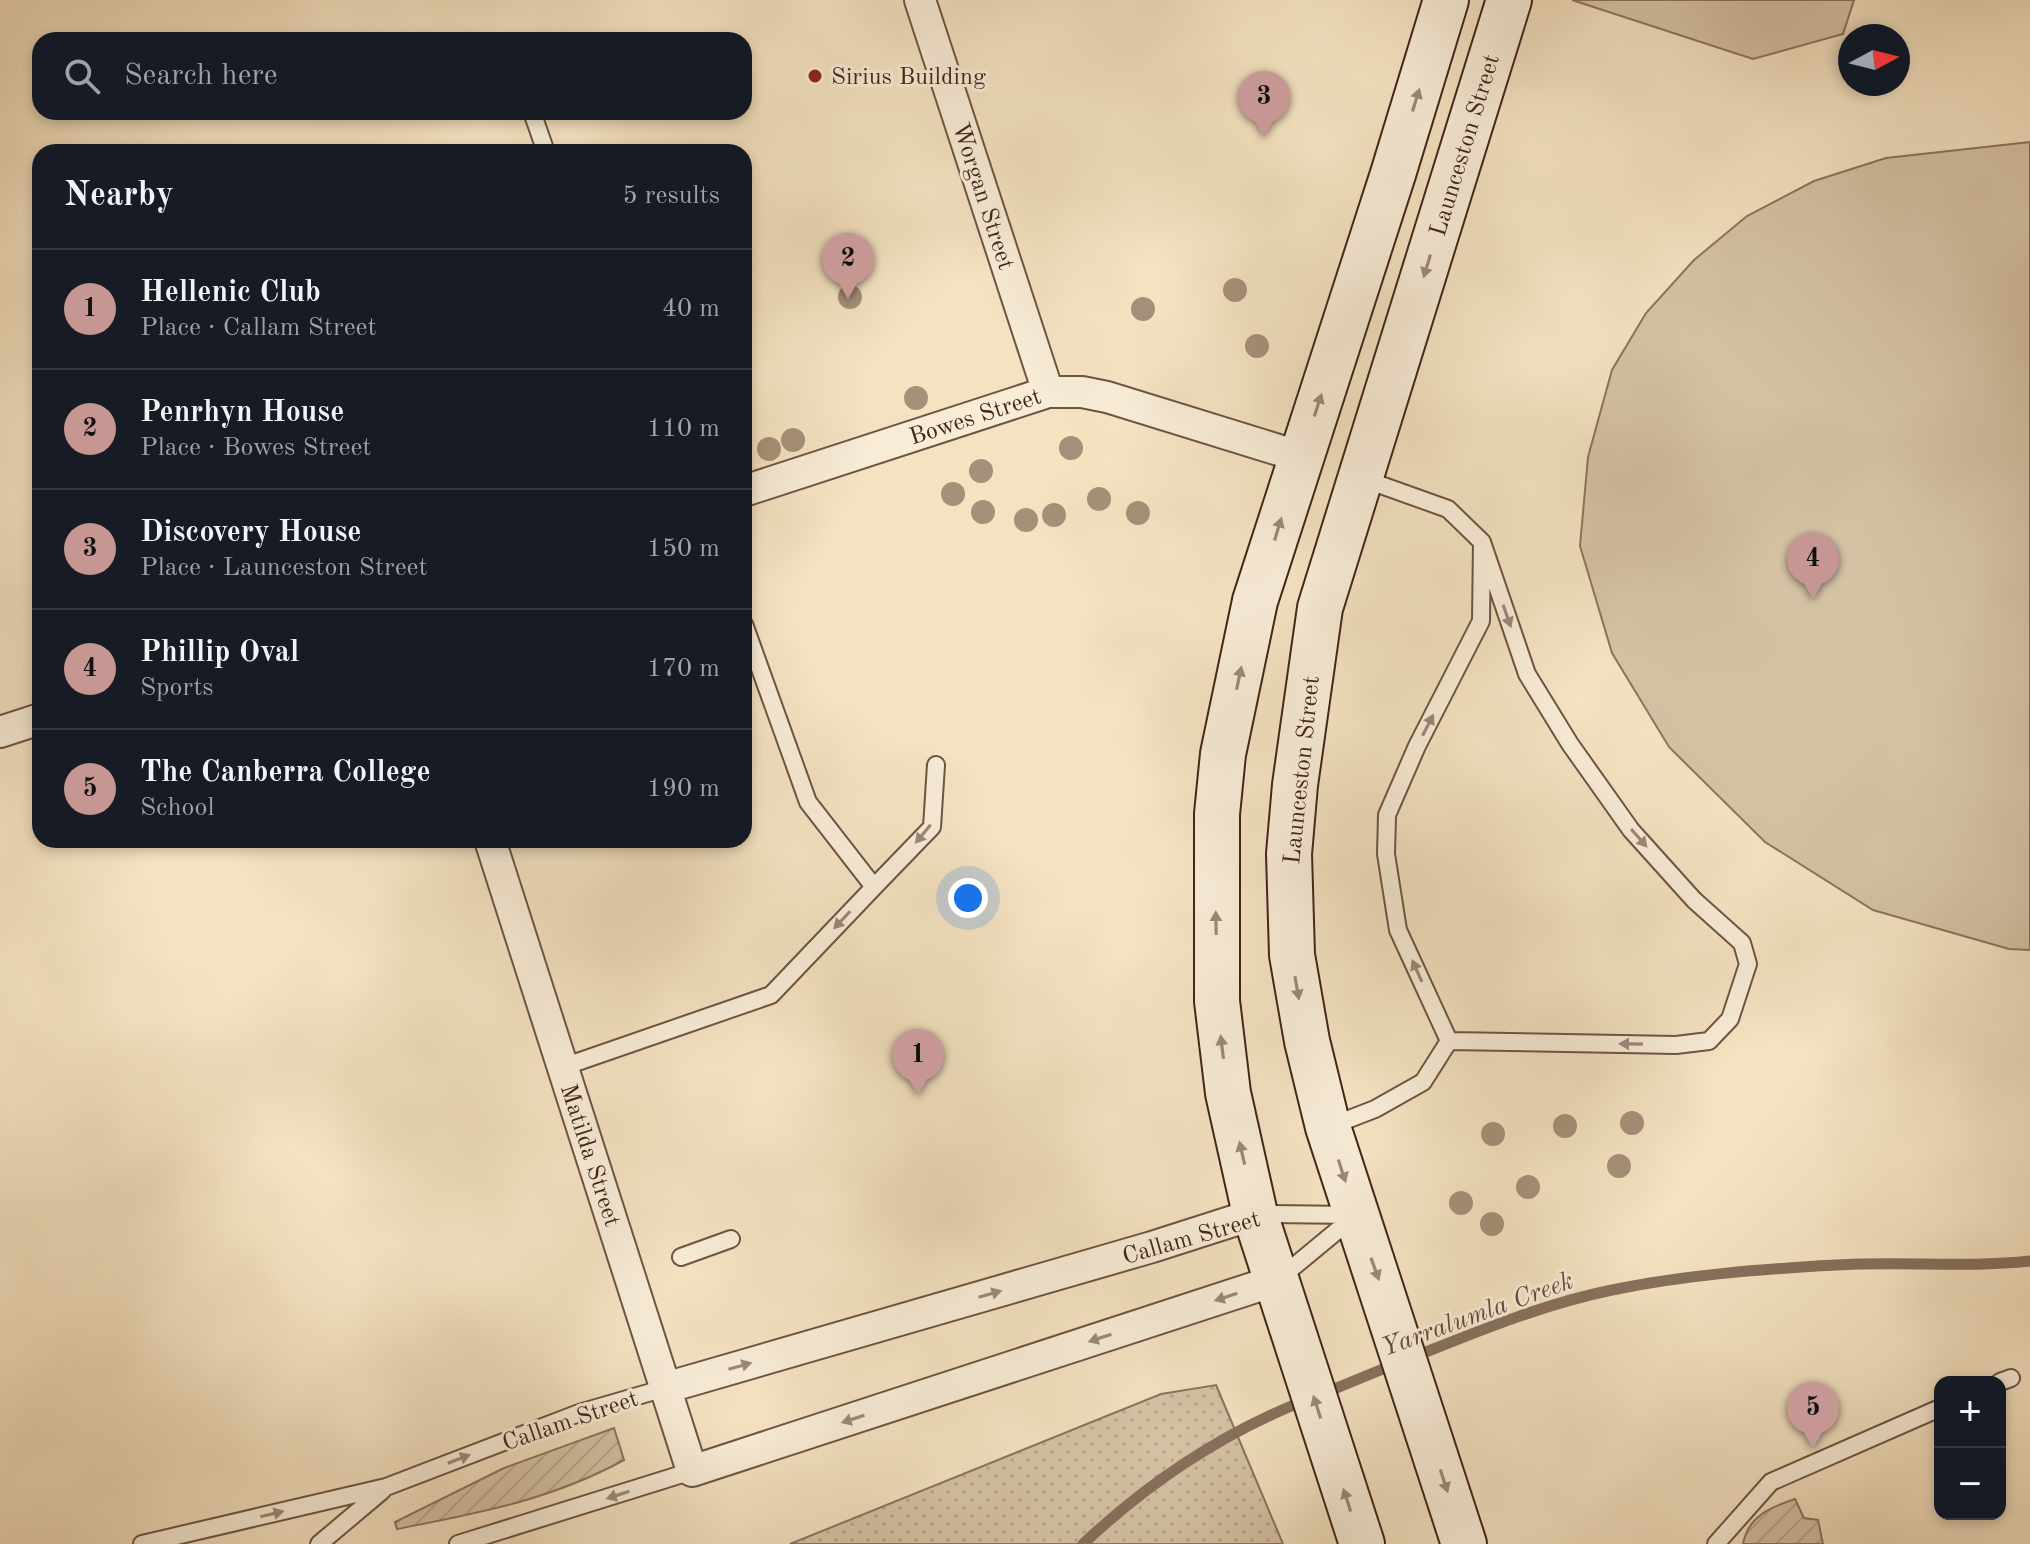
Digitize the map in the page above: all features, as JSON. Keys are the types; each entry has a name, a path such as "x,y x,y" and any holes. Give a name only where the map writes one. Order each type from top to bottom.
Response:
{"main road":[{"path":"1362,1544 1255,1214 1228,1093 1217,1001 1217,814 1223,754 1255,601 1446,0"},
{"name":"Launceston Street","path":"1464,1544 1328,1127 1307,1041 1292,955 1289,854 1295,785 1320,608 1509,0"},
{"path":"1301,457 1361,478"}],"street":[{"name":"Worgan Street","path":"920,0 1048,392"},
{"name":"Bowes Street","path":"752,488 1048,392 1082,392 1107,397 1301,457"},
{"path":"0,732 32,722"},
{"name":"Matilda Street","path":"493,848 692,1471"},
{"name":"Callam Street","path":"665,1388 1152,1247 1255,1214"},
{"path":"692,1471 1277,1280"}],"lane":[{"path":"528,120 541,144"},
{"path":"1361,478 1448,509 1482,542 1527,674 1570,744 1631,830 1694,900 1742,943 1748,964 1730,1019 1709,1041 1676,1045 1449,1041"},
{"path":"1449,1041 1398,930 1386,854 1387,815 1417,746 1481,621 1482,542"},
{"path":"752,646 808,802 874,887"},
{"path":"563,1067 771,995 932,827 936,765"},
{"path":"1328,1127 1375,1109 1423,1082 1449,1041"},
{"name":"Callam Street","path":"1255,1214 1356,1215"},
{"path":"1277,1280 1356,1215"},
{"path":"681,1257 731,1239"},
{"name":"Callam Street","path":"386,1487 579,1413 665,1388"},
{"path":"1716,1544 1771,1482 1934,1411"},
{"path":"458,1544 692,1471"},
{"path":"142,1544 386,1487"},
{"path":"319,1544 386,1487"}],"shaded area":[{"path":"1572,0 1854,0 1846,24 1838,24 1838,35 1753,59"},
{"path":"2030,142 2030,950 2009,949 1873,910 1765,842 1669,747 1612,653 1580,546 1588,457 1612,370 1646,313 1694,260 1747,216 1814,181 1886,158"},
{"path":"1216,1385 1283,1544 790,1544 1161,1394"},
{"path":"614,1428 624,1460 597,1474 514,1504 397,1529 395,1522 504,1468"},
{"path":"1795,1499 1804,1518 1818,1520 1823,1544 1743,1544 1755,1520 1769,1509"}],"waterway":[{"name":"Yarralumla Creek","path":"1411,1358 1561,1303 1667,1280 1836,1265 2030,1261"},
{"name":"Yarralumla Creek","path":"1322,1394 1395,1364"},
{"name":"Yarralumla Creek","path":"1083,1544 1134,1500 1188,1461 1245,1428 1306,1400"}],"place":[{"name":"Sirius Building","path":"815,76"},
{"name":"Discovery House","path":"1264,137"},
{"name":"Penrhyn House","path":"848,299"},
{"name":"Phillip Oval","path":"1813,599"},
{"name":"Hellenic Club","path":"918,1095"},
{"name":"The Canberra College","path":"1813,1448"}]}
